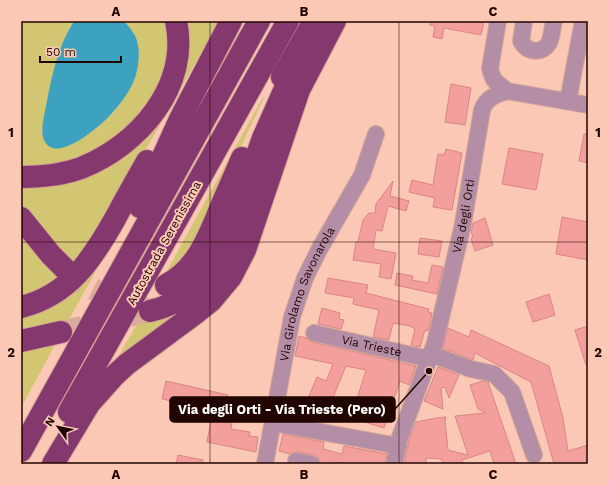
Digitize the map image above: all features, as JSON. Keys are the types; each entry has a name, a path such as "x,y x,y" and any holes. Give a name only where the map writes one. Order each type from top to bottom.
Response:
{"highway":[{"path":"21,177 52,175 81,168 107,155 119,147 137,131 156,109 171,82 176,67 179,42 176,21"},
{"path":"21,307 38,301 63,287 91,258 228,21"},
{"path":"56,388 108,271 135,219 180,119 232,21"},
{"name":"Autostrada Serenissima","path":"21,451 259,21"},
{"name":"Autostrada Serenissima","path":"40,464 288,21"},
{"path":"166,285 176,279 187,269 204,247 251,137 272,95 314,21"},
{"path":"150,311 162,308 183,298 200,284 216,265 225,246 263,138 276,106 293,68 318,21"},
{"path":"53,464 89,404 114,376 127,364 196,314 211,301 231,278 245,250 299,90 335,21"},
{"path":"21,218 54,258 66,270"},
{"path":"21,341 61,332"}],"street":[{"path":"498,21 490,69 493,78 507,91 588,105"},
{"path":"524,21 521,41 527,48 533,51 540,50 549,43 554,21"},
{"path":"568,101 583,21"},
{"name":"Via degli Orti","path":"394,464 398,446 435,343 463,224 482,110 490,97 507,91"},
{"name":"Via Girolamo Savonarola","path":"265,464 292,317 305,278 320,248 362,175 376,134"},
{"name":"Via Trieste","path":"314,332 430,356"},
{"path":"430,356 494,374 512,392 534,455"},
{"path":"272,423 398,446"},
{"path":"296,461 312,464"}],"shaded area":[{"path":"21,21 74,21 69,28 46,110 42,131 45,142 66,147 81,139 97,128 112,113 132,84 132,31 124,21 165,21 168,29 170,47 159,85 147,106 134,121 102,148 68,162 21,168"},
{"path":"186,21 219,21 115,204 74,267 21,208 21,186 128,153"},
{"path":"263,97 264,98 188,258 164,276"},
{"path":"140,192 67,323 21,334 21,313 37,307"},
{"path":"21,232 60,278 21,299"},
{"path":"183,309 115,362 137,324 157,320"},
{"path":"56,343 21,408 21,351"}],"water":[{"path":"74,21 124,21 137,41 139,57 137,69 134,80 126,96 108,118 91,133 80,140 60,148 51,148 43,138 42,128 51,80 60,49"}],"building":[{"path":"430,21 484,21 481,35 444,28 442,39 433,37 435,26 430,25"},
{"path":"451,84 471,88 465,125 445,122"},
{"path":"584,134 588,134 588,163 579,161"},
{"path":"509,148 543,154 536,190 502,184"},
{"path":"446,149 462,153 452,210 433,207 435,198 409,192 412,180 433,185 438,154 444,155"},
{"path":"393,181 390,196 409,201 406,211 388,206 382,231 376,230 373,249 396,253 391,279 379,277 381,264 353,260 356,242 358,242 363,220 369,213 375,213 376,204"},
{"path":"562,217 588,222 588,260 556,254"},
{"path":"485,218 493,245 475,251 471,238 473,237 471,232 473,223"},
{"path":"420,238 442,241 439,257 418,254"},
{"path":"432,265 443,267 437,294 395,285 397,273 413,276 412,280 428,283"},
{"path":"328,278 368,285 366,293 429,309 428,312 432,313 428,331 425,330 420,347 411,345 415,329 410,326 393,323 389,340 373,337 379,310 353,304 354,298 325,293"},
{"path":"549,294 555,315 533,322 526,302"},
{"path":"322,308 340,313 339,319 344,320 341,329 318,324"},
{"path":"588,326 588,365 586,365 575,330"},
{"path":"448,328 469,337 471,330 549,366 563,418 568,451 588,445 588,464 554,464 531,382 475,353 473,360 443,348"},
{"path":"299,336 312,342 416,366 409,385 400,381 384,428 351,418 366,370 346,366 325,417 304,408 317,377 326,381 333,364 295,356"},
{"path":"438,367 459,375 449,398 445,387 441,388 443,409 424,401"},
{"path":"166,381 228,395 223,421 232,423 231,429 250,432 249,436 258,437 256,452 207,442 213,410 162,399"},
{"path":"483,381 488,382 516,464 494,464 490,451 462,460 463,464 443,464 441,459 426,458 426,464 404,464 409,440 416,422 436,418 446,417 445,421 448,450 468,455 455,416 486,413 478,409 470,385"},
{"path":"283,434 324,442 323,449 342,454 344,446 387,454 385,464 347,464 334,462 334,464 321,464 318,457 314,455 298,452 290,454 279,451"},
{"path":"178,455 203,460 203,464 176,464"}],"tunnel":[{"path":"66,270 78,280 90,287 102,293 113,296 125,297 138,295 166,285"},
{"path":"61,332 150,311"}],"place":[{"name":"Via degli Orti - Via Trieste (Pero)","path":"429,371"}]}
